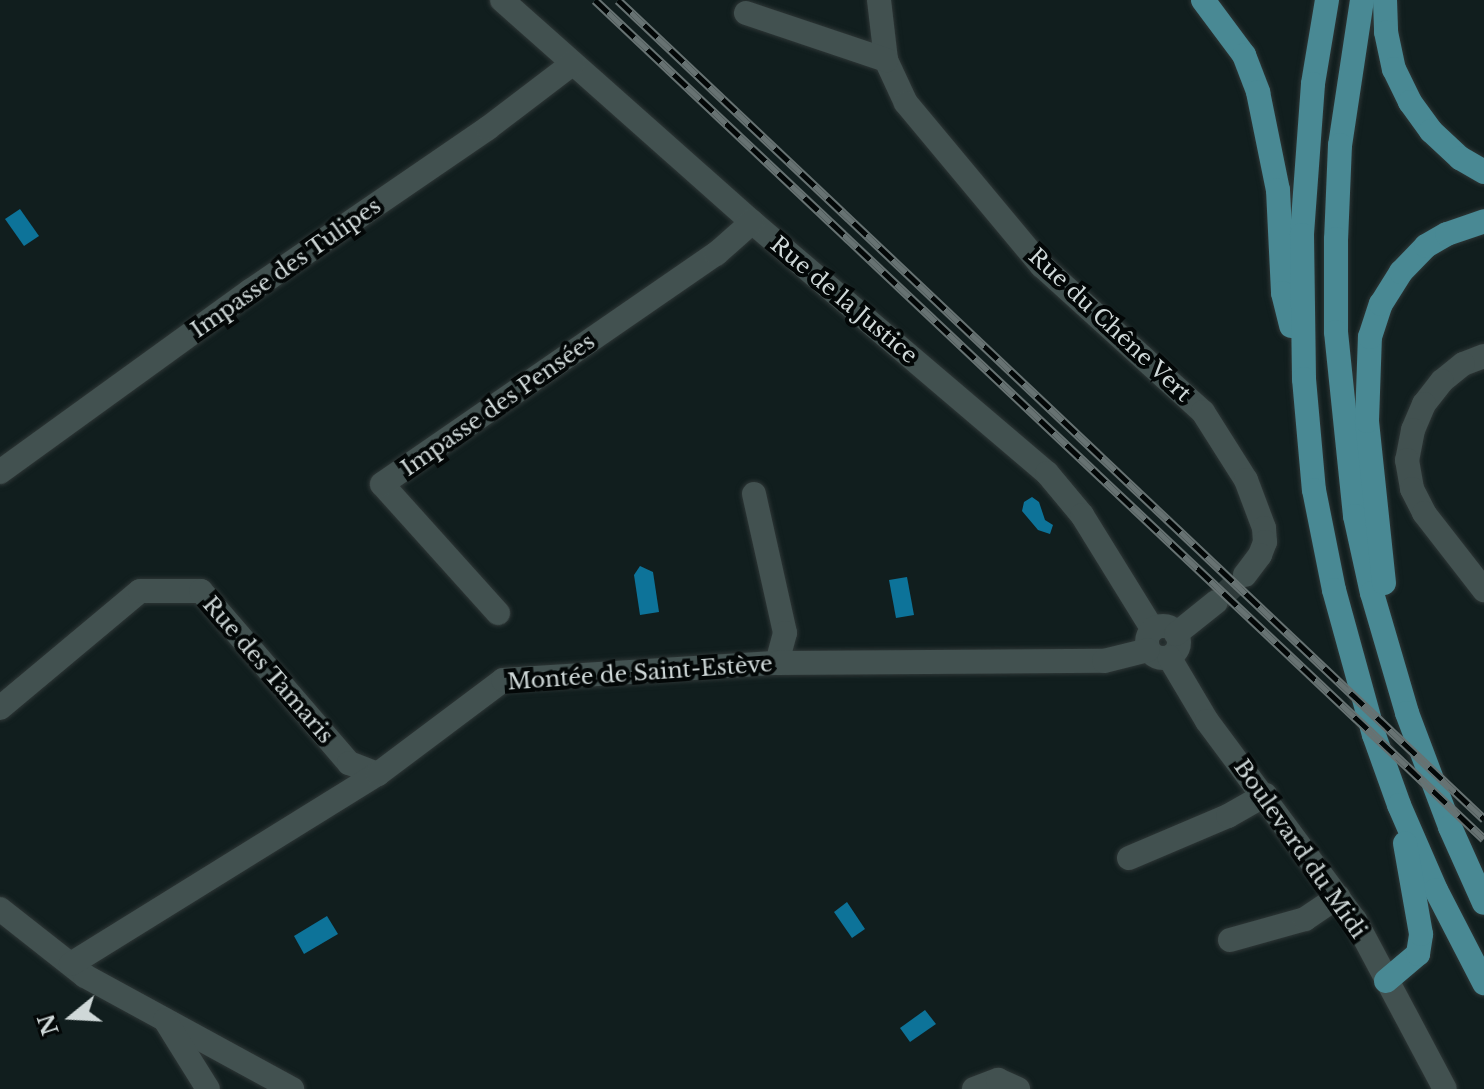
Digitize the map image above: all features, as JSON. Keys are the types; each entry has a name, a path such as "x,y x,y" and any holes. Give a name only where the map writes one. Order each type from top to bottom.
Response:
{"main road":[{"path":"1203,0 1244,55 1258,92 1278,190 1283,293 1304,379"},
{"path":"1327,0 1313,84 1306,159 1300,304 1307,435 1323,543 1374,735 1399,805 1436,890 1484,983"},
{"path":"1362,0 1340,145 1336,332 1355,516 1392,665 1450,827 1484,903"},
{"path":"1385,0 1386,32 1394,69 1410,102 1460,158 1484,172"},
{"path":"1392,665 1367,421 1370,337 1381,304 1401,272 1417,255 1447,234 1484,221"},
{"path":"1386,981 1418,954 1421,934 1399,805"}],"street":[{"name":"Rue de la Justice","path":"502,0 752,222 1047,473 1082,515 1162,643"},
{"name":"Rue du Chêne Vert","path":"879,0 886,60 906,103 1042,266 1203,412 1246,480 1264,528 1265,542 1260,555 1245,575"},
{"path":"746,13 886,60"},
{"name":"Impasse des Tulipes","path":"0,472 250,291 488,128 572,64"},
{"name":"Impasse des Pensées","path":"498,613 382,484 716,254 752,222"},
{"path":"1484,356 1463,364 1442,381 1424,404 1413,430 1407,460 1412,489 1424,513 1484,590"},
{"path":"754,494 785,633 777,663"},
{"name":"Rue des Tamaris","path":"0,708 140,591 201,591 349,763 378,774"},
{"path":"1162,643 1216,602"},
{"name":"Montée de Saint-Estève","path":"71,964 378,774 503,680 777,663 1104,661 1162,643"},
{"name":"Boulevard du Midi","path":"1162,643 1207,721 1355,920 1442,1088"},
{"path":"1129,858 1228,816 1265,795"},
{"path":"1230,940 1305,919 1338,897"},
{"path":"0,909 71,964 165,1020 292,1089"},
{"path":"165,1020 208,1089"},
{"path":"974,1089 998,1080 1018,1089"}],"water":[{"path":"20,209 39,236 24,246 5,219"},
{"path":"1032,497 1039,502 1045,520 1053,525 1050,534 1038,530 1022,511 1024,502"},
{"path":"640,566 653,572 659,612 640,615 634,575"},
{"path":"907,577 914,615 896,618 889,580"},
{"path":"847,902 865,929 852,938 834,912"},
{"path":"327,916 338,934 304,954 294,936"},
{"path":"925,1010 936,1024 910,1042 900,1028"}],"tunnel":[{"path":"1216,602 1245,575"}],"railway":[{"path":"595,0 1484,839"},
{"path":"618,0 1484,819"}]}
